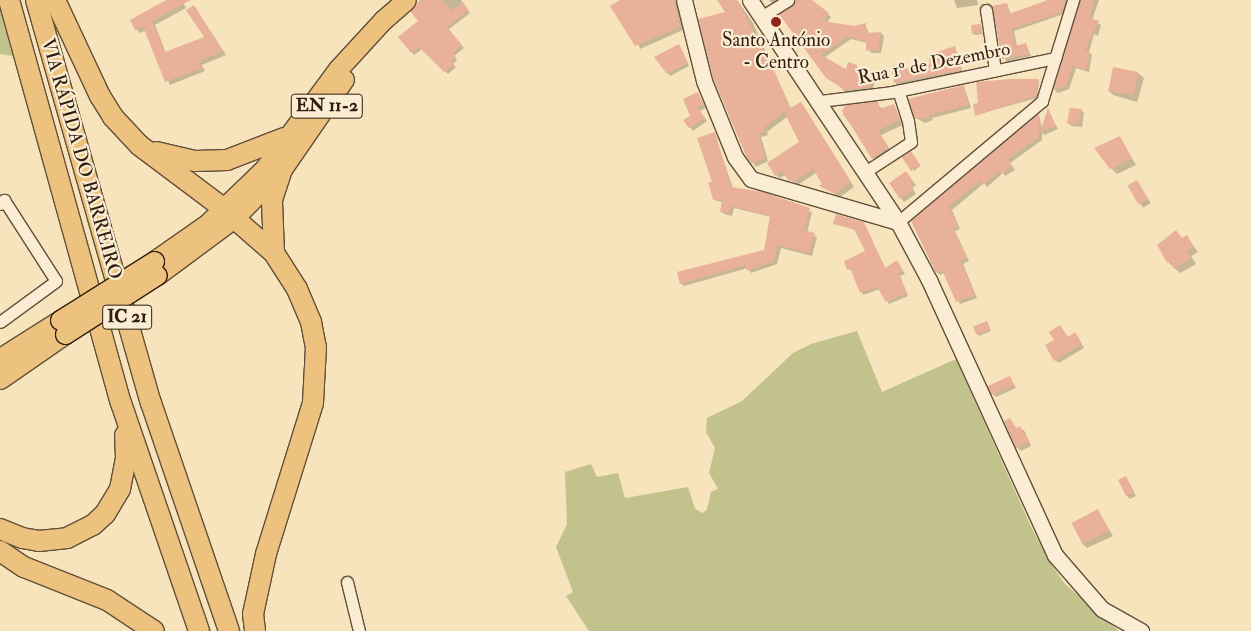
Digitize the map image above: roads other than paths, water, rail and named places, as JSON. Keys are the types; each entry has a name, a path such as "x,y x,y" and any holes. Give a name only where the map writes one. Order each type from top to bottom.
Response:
{"highway":[{"name":"VIA RÁPIDA DO BARREIRO","path":"9,0 121,403 199,631"},
{"name":"VIA RÁPIDA DO BARREIRO","path":"36,0 151,403 230,631"},
{"path":"55,0 100,96 113,117 140,145 229,214 274,253 297,289 311,322 316,347 313,394 287,495 266,554 254,614 254,631"},
{"path":"140,145 166,156 195,161 227,160 284,138"},
{"path":"274,253 272,200 282,169"},
{"path":"0,529 39,541 67,538 93,525 106,514 124,476 126,444 121,403"},
{"path":"0,551 24,567 107,600 154,631"}],"main road":[{"name":"EN 11-2","path":"229,214 312,102 383,20 406,0"},
{"name":"EN 11-2","path":"0,358 62,327 156,268 264,187 282,169 383,20"},
{"name":"EN 11-2","path":"0,379 62,327"}],"street":[{"path":"684,0 704,81 735,157 751,178 898,222"},
{"path":"750,0 820,101 898,222 929,280 1055,555 1088,596 1102,609 1141,631"},
{"path":"762,17 788,0"},
{"path":"898,222 1042,101 1073,0"},
{"path":"986,10 995,70"},
{"name":"Rua 1º de Dezembro","path":"820,101 898,91 1055,58"},
{"path":"865,172 911,142 908,121 898,91"},
{"path":"264,187 312,114 312,102"},
{"path":"0,322 56,281 1,198"},
{"path":"347,582 359,631"}],"place":[{"name":"Santo António - Centro","path":"776,22"}]}
